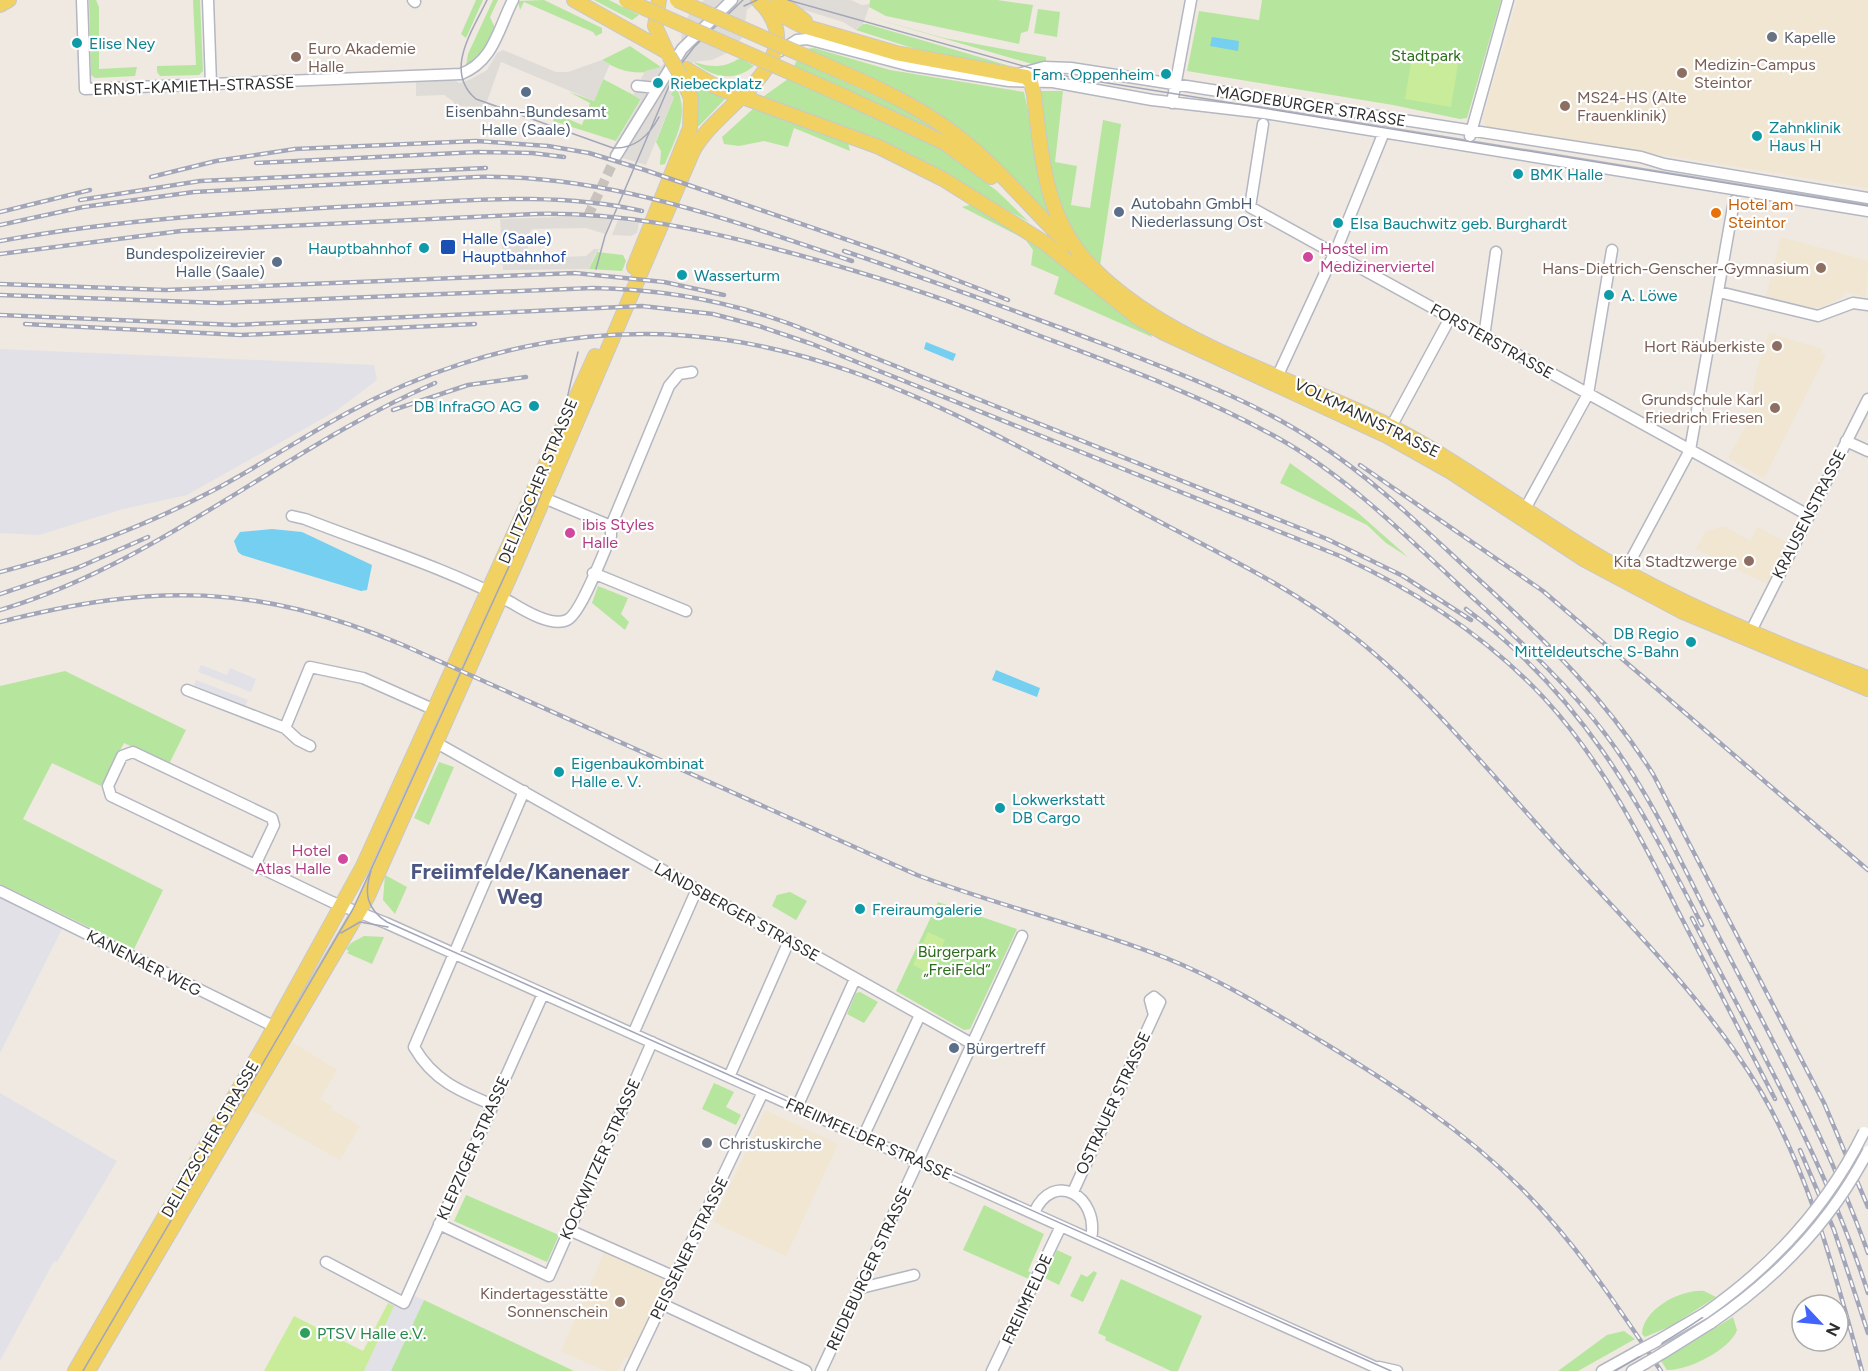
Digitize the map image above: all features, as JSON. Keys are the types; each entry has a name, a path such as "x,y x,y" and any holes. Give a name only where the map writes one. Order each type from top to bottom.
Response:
{"main road":[{"path":"0,5 9,0"},
{"path":"574,0 668,54"},
{"path":"626,0 844,96 926,134 964,155 1010,194 1080,262"},
{"path":"658,0 655,26 668,54"},
{"path":"677,0 908,102 961,139 1080,262"},
{"path":"740,97 760,78 774,57 775,34 760,1"},
{"name":"MAGDEBURGER STRASSE","path":"760,1 784,18 816,30 896,53 1018,74"},
{"path":"780,1 816,30"},
{"name":"DELITZSCHER STRASSE","path":"88,1371 359,912 392,844 577,391 602,341 686,143 692,120 692,105 684,72 668,54"},
{"path":"684,72 740,97 879,147 943,179 1080,262"},
{"path":"1018,74 1031,82"},
{"name":"VOLKMANNSTRASSE","path":"1031,82 1046,183 1058,218 1080,262 1138,318 1164,333 1387,436 1451,472 1621,580 1709,623 1868,689"},
{"name":"DELITZSCHER STRASSE","path":"75,1371 342,906 435,710 544,498 693,151 705,132 740,97"},
{"name":"VOLKMANNSTRASSE","path":"1080,262 1168,324 1392,427 1456,463 1625,571 1751,631 1868,678"}],"street":[{"name":"ERNST-KAMIETH-STRASSE","path":"82,0 85,90 453,75 479,64 495,42 513,0"},
{"path":"208,0 211,84"},
{"path":"616,156 682,49 732,0"},
{"path":"1172,103 1191,0"},
{"path":"1468,145 1508,0"},
{"name":"MAGDEBURGER STRASSE","path":"774,57 793,42 807,39 907,65 1061,84 1172,103 1242,110 1868,211"},
{"name":"MAGDEBURGER STRASSE","path":"1018,74 1051,66 1641,157 1664,164 1868,198"},
{"path":"637,86 657,88"},
{"name":"FORSTERSTRASSE","path":"1263,124 1250,207 1808,515"},
{"path":"1278,375 1334,254 1384,132"},
{"path":"1625,571 1690,450 1734,201"},
{"path":"1525,509 1588,394 1612,250"},
{"path":"1484,337 1496,252"},
{"path":"1719,292 1818,316 1853,303 1868,305"},
{"path":"1392,427 1450,318"},
{"path":"292,516 473,583 546,619 560,622 570,619 611,536 611,526 669,386 679,374 692,372"},
{"name":"KRAUSENSTRASSE","path":"1751,631 1868,399"},
{"path":"1846,441 1868,451"},
{"path":"544,498 611,526"},
{"path":"593,573 686,611"},
{"path":"285,728 310,667 363,678 435,710"},
{"path":"187,690 285,728 298,740 310,746"},
{"name":"LANDSBERGER STRASSE","path":"435,742 974,1045"},
{"path":"255,865 274,825 272,818 134,752 126,753 108,786 111,796 255,865 342,906 359,912"},
{"path":"493,1105 451,1088 426,1065 414,1047 524,791"},
{"path":"633,1034 697,889"},
{"name":"KANENAER WEG","path":"0,891 273,1027 283,1041"},
{"name":"FREIIMFELDER STRASSE","path":"359,912 1381,1369 1397,1371"},
{"name":"REIDEBURGER STRASSE","path":"821,1371 974,1045 1022,936"},
{"path":"729,1077 789,941"},
{"path":"797,1107 855,979"},
{"name":"KLEPZIGER STRASSE","path":"326,1262 404,1303 543,994"},
{"path":"863,1137 920,1015"},
{"name":"OSTRAUER STRASSE","path":"1072,1192 1154,1015"},
{"name":"KOCKWITZER STRASSE","path":"439,1224 549,1276 652,1042"},
{"name":"PEISSENER STRASSE","path":"630,1371 764,1092"},
{"path":"1602,1371 1705,1313 1753,1277 1793,1238 1826,1198 1866,1128"},
{"path":"1632,1371 1711,1323 1760,1287 1801,1248 1834,1206 1868,1151"},
{"name":"OSTRAUER STRASSE","path":"1034,1213 1041,1200 1052,1193 1065,1190 1072,1192 1081,1197 1091,1210 1093,1223 1091,1239"},
{"name":"FREIIMFELDE","path":"992,1371 1061,1226"},
{"path":"569,1230 675,1277"},
{"path":"861,1288 914,1275"},
{"path":"662,1304 806,1371"}],"shaded area":[{"name":"Riebeckplatz","path":"704,0 772,0 753,5 747,10 743,37 729,52 712,60 693,62 683,73 671,95 674,97 646,165 609,154 641,100 633,95 645,71 661,67 681,41 682,27 690,13"},
{"path":"772,0 851,0 862,5 869,4 869,7 863,24 856,30 843,22"},
{"name":"Medizin-Campus Steintor","path":"1517,0 1868,0 1868,188 1485,126 1483,118"},
{"path":"503,50 556,72 568,72 602,60 610,64 594,101 501,62 485,107 454,106 454,102 444,95 416,96 416,82 453,80 460,83 471,79 487,70 497,53"},
{"path":"585,216 611,219 605,234 586,228 532,229 527,236 528,252 530,257 535,258 586,256 594,249 600,249 595,254 589,269 503,270 500,219"},
{"path":"618,220 639,223 637,233 631,236 612,235"},
{"name":"Hans-Dietrich-Genscher-Gymnasium","path":"1781,237 1868,261 1866,297 1845,292 1840,299 1822,307 1812,308 1766,296"},
{"name":"Grundschule Karl Friedrich Friesen","path":"1769,333 1822,349 1821,353 1826,355 1764,478 1728,458 1746,426 1758,365"},
{"path":"0,349 374,365 377,380 336,411 187,495 123,509 39,535 0,533"},
{"name":"Kita Stadtzwerge","path":"1724,526 1750,541 1758,527 1787,543 1767,584 1696,549 1705,532"},
{"path":"201,665 227,675 230,668 256,679 251,692 198,672"},
{"path":"196,680 248,700 245,707 194,686"},
{"path":"0,896 63,927 0,1053"},
{"path":"292,1042 337,1070 320,1099 333,1106 331,1109 360,1126 340,1160 252,1110"},
{"path":"0,1093 117,1161 57,1262 54,1261 0,1361"},
{"path":"765,1110 838,1144 786,1256 713,1222"},
{"name":"Kindertagesstätte Sonnenschein","path":"606,1249 669,1277 631,1360 625,1357 618,1371 605,1371 561,1351"},
{"path":"408,1293 424,1300 391,1371 364,1371 393,1306 388,1303 389,1300 404,1303"}],"green space":[{"path":"89,0 96,0 99,7 99,69 137,67 135,76 95,78 91,75"},
{"path":"193,0 200,0 203,71 199,75 160,76 157,66 196,65"},
{"path":"476,0 483,0 466,38 461,34"},
{"path":"493,0 498,0 490,17 495,28 489,44 466,66 468,54"},
{"path":"544,0 602,28 602,33 596,36 593,32 524,2 520,10 518,1"},
{"path":"594,0 609,0 639,15 632,20"},
{"path":"870,0 997,0 1033,5 1028,31 1021,33 1019,44 886,16 869,7"},
{"name":"Stadtpark","path":"1262,0 1501,0 1467,118 1460,119 1393,105 1187,71 1199,11 1259,20"},
{"path":"1038,9 1060,12 1057,37 1034,33"},
{"path":"866,16 944,38 1046,57 1046,61 1032,64"},
{"path":"863,24 1010,66 934,55 856,30"},
{"path":"630,46 661,67 638,73 623,70 602,60"},
{"path":"814,48 890,70 1024,92 1050,213 1047,214 961,130 917,100 805,49"},
{"path":"1413,51 1459,58 1451,107 1405,99"},
{"path":"740,58 754,66 738,75 731,76 716,74 693,62 717,66"},
{"path":"797,60 932,122 986,170 852,93 794,66"},
{"path":"603,79 641,99 616,141 553,121 554,118 566,118 582,125 590,103 569,92 594,101"},
{"path":"788,79 934,144 997,191 1029,222 928,166 760,99"},
{"path":"693,82 725,99 699,126 696,126 696,99 691,84"},
{"path":"675,85 680,96 682,115 665,164 660,165 661,151 656,142 674,97 670,95"},
{"path":"1041,91 1063,91 1055,162 1077,166 1071,205 1090,208 1103,120 1121,124 1100,266 1083,246 1061,207 1050,166 1042,121 1039,96"},
{"path":"754,108 848,142 850,151 794,128 788,147 764,141 739,146 724,144 722,137"},
{"path":"977,203 1032,240 1150,330 1152,337 1054,294 1059,277 1031,265 1033,250 1025,239 962,207"},
{"path":"597,252 623,255 626,261 622,271 589,269"},
{"path":"1290,463 1356,511 1408,557 1386,543 1367,525 1280,483"},
{"path":"598,586 628,598 621,614 629,622 625,630 592,603"},
{"path":"65,671 186,730 169,764 124,743 101,786 52,763 23,819 163,890 134,949 0,884 0,686"},
{"path":"439,762 454,767 429,825 414,818"},
{"path":"385,875 407,887 395,914 383,900"},
{"path":"790,892 807,901 796,920 772,906 777,895"},
{"name":"Bürgerpark „FreiFeld“","path":"938,902 1017,929 970,1029 964,1030 896,991"},
{"path":"928,932 945,940 929,973 913,965"},
{"path":"364,936 384,937 372,964 347,953 349,951 346,949 351,943"},
{"path":"860,992 878,1002 864,1023 847,1014 856,993"},
{"path":"714,1083 734,1092 726,1107 741,1115 736,1125 702,1109"},
{"path":"466,1195 559,1235 547,1262 454,1221"},
{"path":"984,1205 1044,1234 1028,1271 1034,1274 1031,1280 963,1250"},
{"path":"1057,1250 1072,1257 1059,1285 1045,1278"},
{"path":"1094,1271 1097,1273 1083,1302 1070,1296 1081,1274 1087,1277"},
{"path":"1121,1279 1202,1316 1178,1371 1171,1371 1105,1340 1106,1337 1098,1333"},
{"path":"1704,1291 1716,1297 1671,1326 1645,1337 1642,1334 1649,1316 1665,1302 1685,1293"},
{"path":"424,1300 574,1371 391,1371"},
{"name":"PTSV Halle e.V.","path":"388,1303 394,1306 364,1371 264,1371 294,1316 363,1351"},
{"path":"1733,1317 1737,1330 1726,1345 1696,1363 1667,1370 1661,1361"},
{"path":"1624,1331 1635,1339 1578,1371 1558,1371 1607,1335"}],"water":[{"path":"1212,37 1239,41 1238,51 1210,46"},
{"path":"926,342 956,354 953,361 924,349"},
{"path":"272,529 302,532 372,565 367,590 361,591 238,552 234,541 240,532"},
{"path":"996,670 1040,688 1037,697 992,680"}],"tunnel":[{"path":"588,216 616,156"}],"tram line":[{"path":"487,0 469,37 461,63 466,88 476,99 613,148 621,148 641,140 659,117"},
{"path":"596,269 605,236 675,72 694,47 743,0"},
{"path":"744,6 757,0"},
{"path":"788,0 1052,74 1868,206"},
{"path":"83,1371 353,909 536,507 555,450 578,352"},
{"path":"371,871 368,900 375,912 387,922 1391,1371"},
{"path":"341,933 360,922 388,927"},
{"path":"1615,1371 1693,1324 1761,1274 1819,1213 1844,1177 1868,1135"}],"railway":[{"path":"151,177 216,161 295,149 476,141 548,146 589,153 645,170 897,257 1008,300"},
{"path":"256,163 478,152 532,153 564,157"},
{"path":"80,200 200,181 486,168"},
{"path":"0,225 83,207 194,192 476,177 525,178 573,183 667,202 852,261"},
{"path":"0,212 90,190"},
{"path":"0,241 140,221 280,210 475,200 576,201 642,211"},
{"path":"0,254 181,231 535,214 596,216 657,223 746,241 833,265 973,310 1181,391 1285,442 1332,473 1419,547 1536,657 1573,695 1606,735 1654,809 1781,1056 1836,1173 1868,1253"},
{"path":"844,251 1114,348 1218,390 1268,414 1316,442 1361,474 1404,510 1509,608 1597,698 1653,774 1824,1103 1868,1207"},
{"path":"0,284 166,290 575,273 664,282 724,295"},
{"path":"0,295 220,303 593,288 644,291 719,303 793,325 1327,539 1403,576 1471,620"},
{"path":"0,315 235,325 642,306 713,314 759,326 812,344 1340,556 1396,584 1474,635 1522,676 1565,722 1602,774 1635,828 1775,1099"},
{"path":"25,324 241,335 475,324"},
{"path":"0,572 82,547 161,516 229,482 347,413 403,386 493,354 555,341 586,337 662,334 735,341 805,357 873,379 939,407 1005,439 1248,568 1302,600 1328,617 1381,659 1432,709 1663,961 1738,1056 1778,1123 1808,1191 1862,1371"},
{"path":"393,410 468,385 526,377"},
{"path":"0,610 58,589 114,564 168,535 379,409 435,383"},
{"path":"1360,465 1543,591 1868,870"},
{"path":"0,594 77,568 148,537"},
{"path":"0,622 107,600 156,596 204,596 251,600 300,610 350,625 403,645 917,875 1104,936 1166,958 1206,976 1245,996 1348,1057 1426,1108 1475,1146 1521,1188 1560,1231 1596,1276 1661,1371"},
{"path":"1466,609 1507,642 1543,677 1604,752 1654,835 1702,925"},
{"path":"1692,918 1788,1102 1832,1196 1868,1293"},
{"path":"1800,1150 1834,1230 1868,1333"}],"place":[{"name":"Kapelle","path":"1772,37"},
{"name":"Elise Ney","path":"77,43"},
{"name":"Euro Akademie Halle","path":"296,57"},
{"name":"Medizin-Campus Steintor","path":"1682,73"},
{"name":"Fam. Oppenheim","path":"1166,74"},
{"name":"Riebeckplatz","path":"658,83"},
{"name":"Eisenbahn-Bundesamt Halle (Saale)","path":"526,92"},
{"name":"MS24-HS (Alte Frauenklinik)","path":"1565,106"},
{"name":"Zahnklinik Haus H","path":"1757,136"},
{"name":"BMK Halle","path":"1518,174"},
{"name":"Autobahn GmbH Niederlassung Ost","path":"1119,212"},
{"name":"Hotel am Steintor","path":"1716,213"},
{"name":"Elsa Bauchwitz geb. Burghardt","path":"1338,223"},
{"name":"Halle (Saale) Hauptbahnhof","path":"448,247"},
{"name":"Hauptbahnhof","path":"424,248"},
{"name":"Hostel im Medizinerviertel","path":"1308,257"},
{"name":"Bundespolizeirevier Halle (Saale)","path":"277,262"},
{"name":"Hans-Dietrich-Genscher-Gymnasium","path":"1821,268"},
{"name":"Wasserturm","path":"682,275"},
{"name":"A. Löwe","path":"1609,295"},
{"name":"Hort Räuberkiste","path":"1777,346"},
{"name":"DB InfraGO AG","path":"534,406"},
{"name":"Grundschule Karl Friedrich Friesen","path":"1775,408"},
{"name":"ibis Styles Halle","path":"570,533"},
{"name":"Kita Stadtzwerge","path":"1749,561"},
{"name":"DB Regio Mitteldeutsche S-Bahn","path":"1691,642"},
{"name":"Eigenbaukombinat Halle e. V.","path":"559,772"},
{"name":"Lokwerkstatt DB Cargo","path":"1000,808"},
{"name":"Hotel Atlas Halle","path":"343,859"},
{"name":"Freiraumgalerie","path":"860,909"},
{"name":"Bürgertreff","path":"954,1048"},
{"name":"Christuskirche","path":"707,1143"},
{"name":"Kindertagesstätte Sonnenschein","path":"620,1302"},
{"name":"PTSV Halle e.V.","path":"305,1333"}],"district":[{"name":"Freiimfelde/Kanenaer Weg","path":"520,884"}]}
